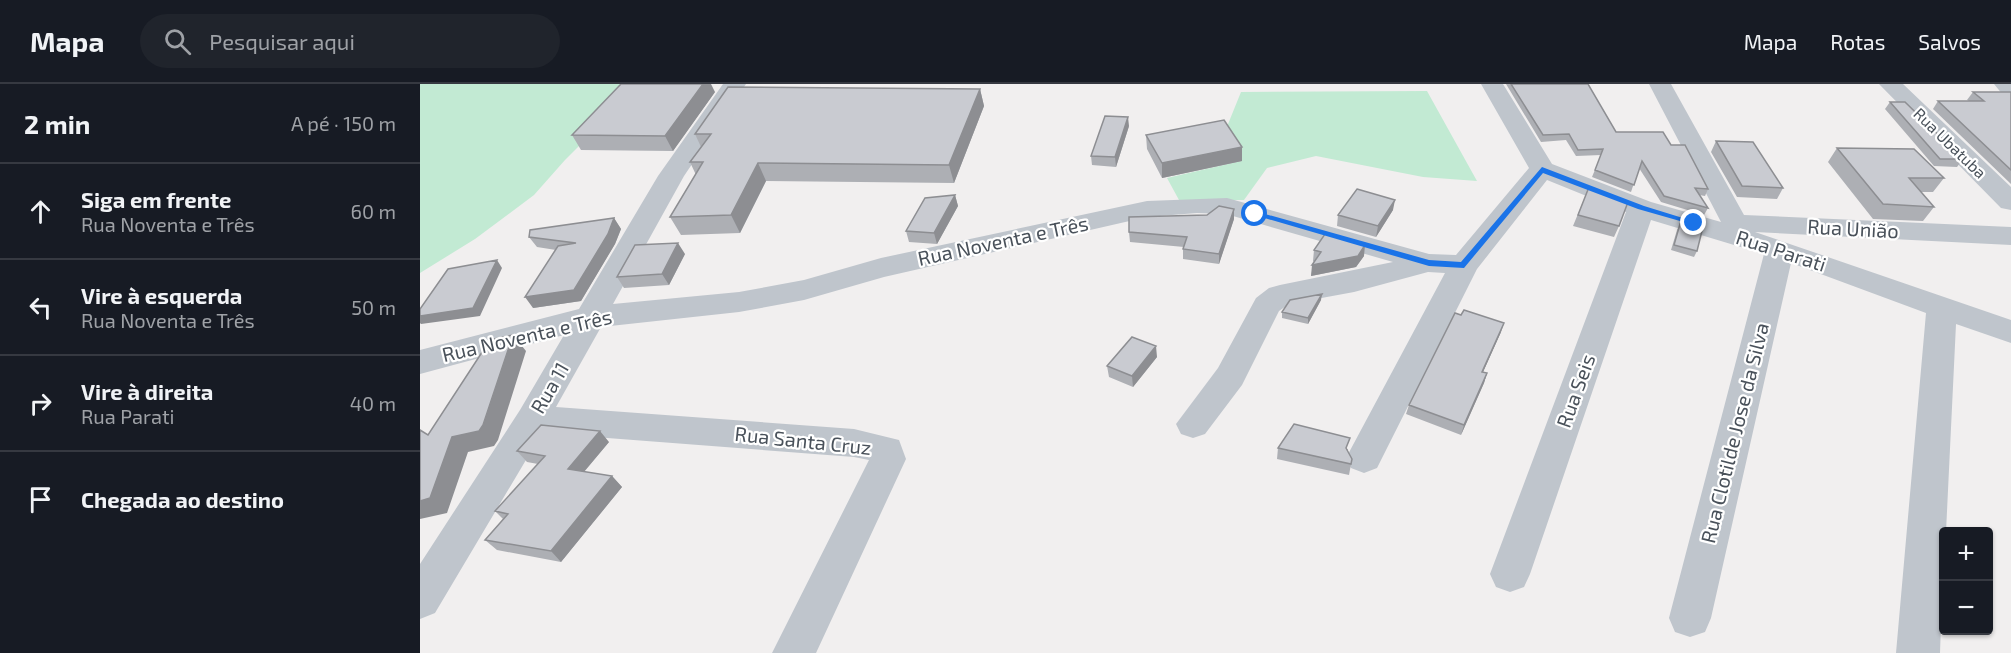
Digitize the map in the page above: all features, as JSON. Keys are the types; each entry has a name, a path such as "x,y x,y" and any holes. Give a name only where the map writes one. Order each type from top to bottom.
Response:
{"street":[{"name":"Rua 11","path":"420,600 532,419 671,176 735,84"},
{"path":"1364,458 1464,265 1542,169 1492,84"},
{"path":"1660,84 1735,223"},
{"name":"Rua Ubatuba","path":"1890,84 2011,202"},
{"path":"2005,84 2011,90"},
{"name":"Rua Parati","path":"1542,169 1641,208 1780,249 2011,332"},
{"name":"Rua Noventa e Três","path":"420,362 591,317 750,300 1147,209 1197,205 1227,206 1429,263 1464,265"},
{"name":"Rua Seis","path":"1510,574 1641,208"},
{"name":"Rua União","path":"1694,223 2011,236"},
{"name":"Rua Clotilde Jose da Silva","path":"1690,618 1780,249"},
{"path":"1193,424 1230,376 1267,305 1280,295 1354,282 1429,263"},
{"path":"1918,653 1942,306"},
{"name":"Rua Santa Cruz","path":"532,419 854,443 886,450 888,459 794,653"}],"green space":[{"path":"420,84 641,84 565,160 534,195 475,239 420,273"},
{"path":"1427,91 1477,181 1423,177 1316,156 1267,168 1244,200 1179,200 1167,178 1241,161 1224,134 1241,92"}],"building":[{"path":"621,84 703,84 665,136 572,135"},
{"path":"1511,84 1588,84 1616,132 1663,132 1671,145 1685,145 1708,189 1695,188 1708,208 1664,196 1642,161 1634,185 1595,170 1603,149 1578,150 1569,134 1543,135"},
{"path":"728,87 980,89 949,165 758,163 731,215 670,217 703,162 690,162 711,134 695,134"},
{"path":"1973,92 2011,92 2011,170 1938,101 1984,101"},
{"path":"1890,102 1905,102 1963,159 1940,159"},
{"path":"1105,116 1128,117 1115,157 1091,156"},
{"path":"1224,120 1242,147 1162,163 1146,135"},
{"path":"1716,141 1753,142 1783,188 1742,186"},
{"path":"1837,148 1914,149 1944,178 1909,178 1934,207 1883,204"},
{"path":"1589,187 1628,202 1619,226 1578,215"},
{"path":"1357,189 1395,200 1378,226 1338,215"},
{"path":"955,195 934,233 906,231 925,198"},
{"path":"1219,206 1234,209 1219,254 1183,249 1187,237 1129,232 1129,217 1207,215"},
{"path":"614,218 608,234 574,290 525,297 558,246 576,243 529,237 530,230"},
{"path":"1680,224 1702,231 1697,251 1674,245"},
{"path":"1325,234 1365,245 1358,256 1312,265 1321,252 1314,250"},
{"path":"678,243 662,274 617,277 635,245"},
{"path":"497,260 473,308 420,316 420,309 448,269"},
{"path":"1322,294 1308,318 1282,312 1290,300"},
{"path":"1464,310 1504,323 1482,372 1487,373 1464,425 1409,405 1455,313 1461,315"},
{"path":"513,335 483,425 479,431 452,437 430,498 420,501 420,430 428,435 490,340"},
{"path":"1132,337 1156,346 1132,376 1107,366"},
{"path":"1294,424 1350,438 1346,448 1352,459 1351,464 1278,448"},
{"path":"541,425 600,431 568,469 612,476 551,551 485,540 508,514 495,511 545,456 517,451"}],"route":[{"path":"1255,214 1429,263 1464,265 1542,169 1641,208 1694,223"}]}
